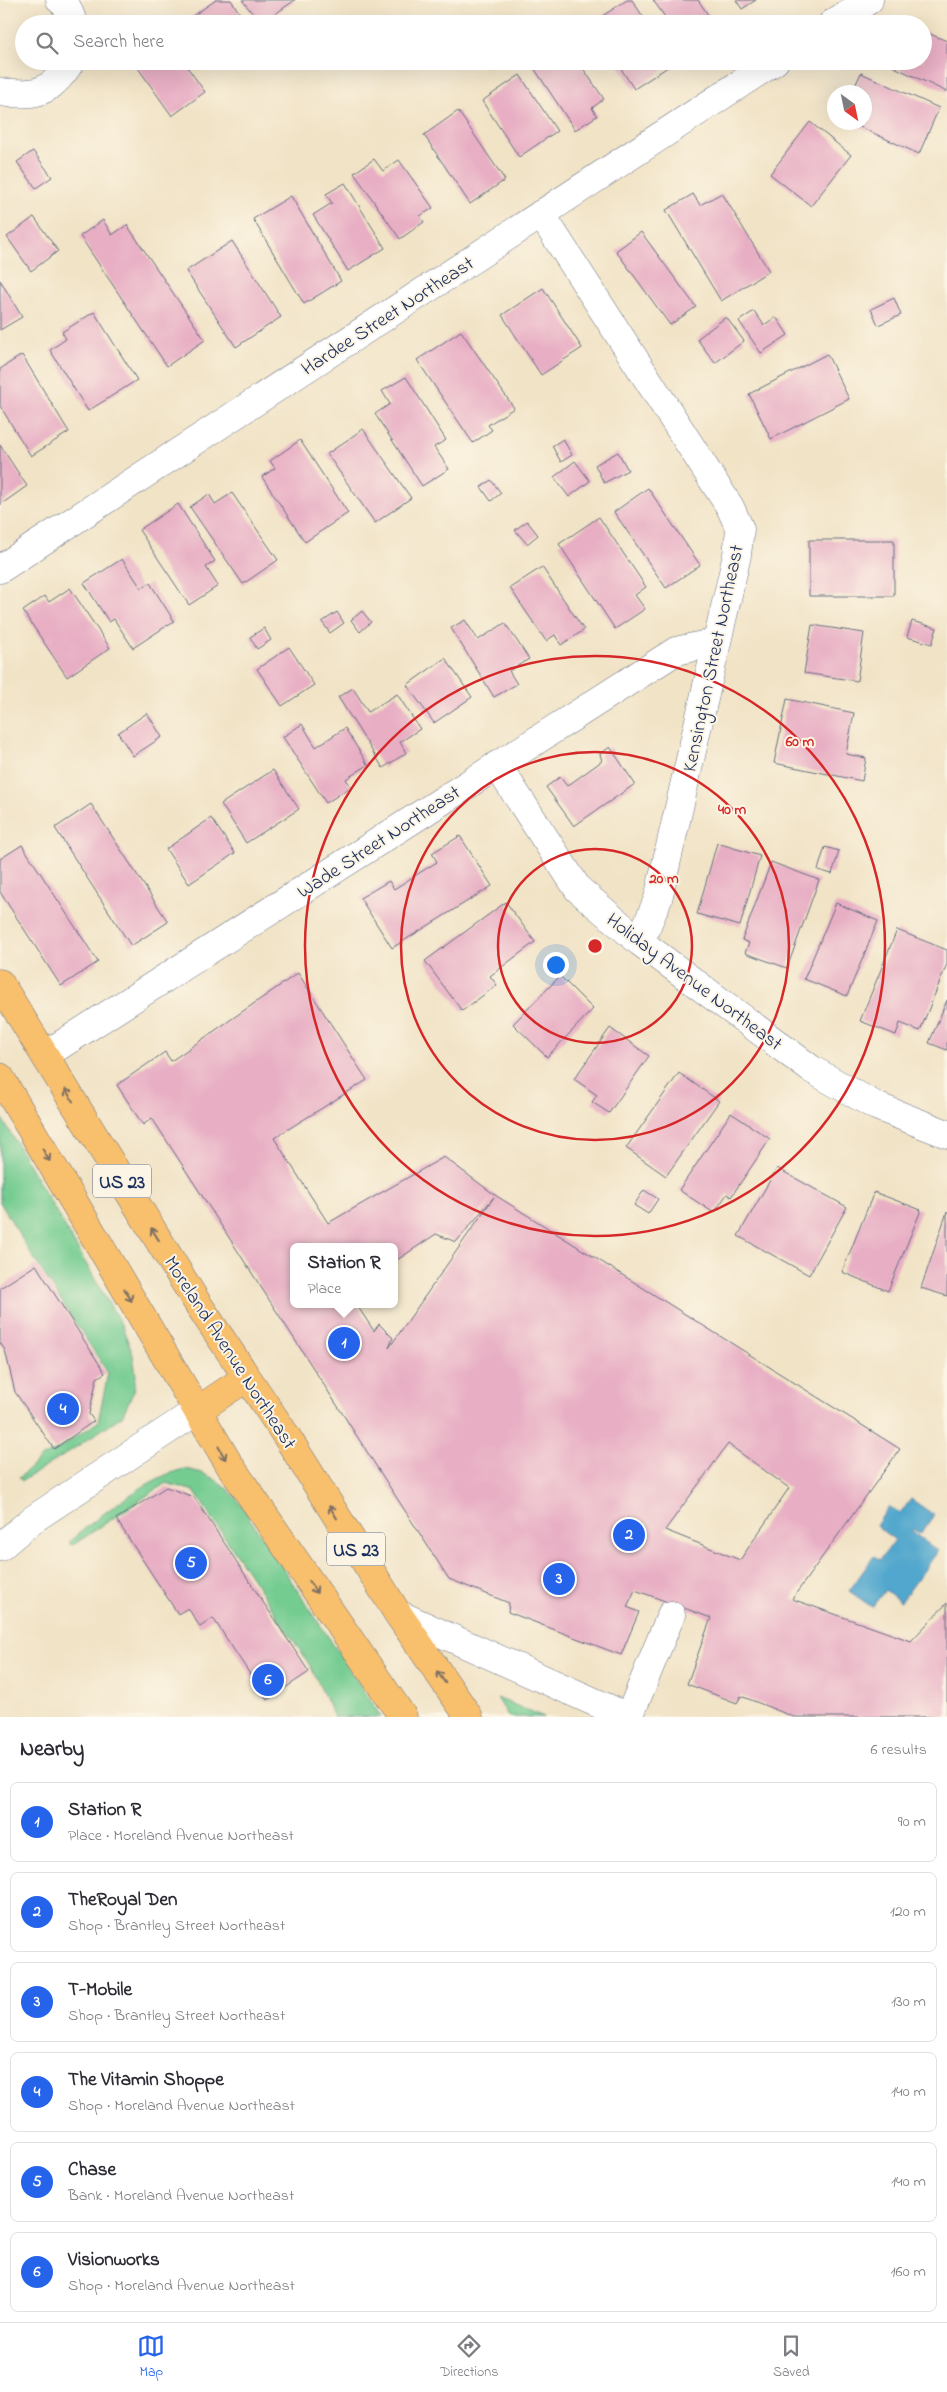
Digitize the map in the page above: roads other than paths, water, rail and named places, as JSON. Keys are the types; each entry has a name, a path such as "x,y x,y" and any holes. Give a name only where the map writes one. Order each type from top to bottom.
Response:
{"highway":[{"name":"Moreland Avenue Northeast","path":"0,983 198,1304 246,1378 287,1436 398,1614 469,1717"},
{"name":"US 23","path":"0,1077 198,1410 228,1464 403,1717"},
{"path":"198,1410 246,1378"}],"street":[{"path":"846,15 869,0"},
{"path":"0,92 27,95 46,88 62,76 66,70"},
{"name":"Hardee Street Northeast","path":"0,569 761,70"},
{"name":"Kensington Street Northeast","path":"541,214 730,507 740,529 737,555 658,899 640,942"},
{"name":"Wade Street Northeast","path":"45,1055 676,651 717,642"},
{"name":"Holiday Avenue Northeast","path":"497,765 578,889 640,942 812,1069 876,1106 947,1134"},
{"path":"0,1547 32,1520 198,1410"},
{"path":"398,1614 628,1717 670,1615"}],"water":[{"path":"911,1499 934,1515 920,1534 913,1529 912,1532 938,1551 901,1602 885,1590 872,1607 849,1591 874,1556 880,1560 895,1540 876,1526 889,1506 900,1514"}],"place":[{"name":"Station R","path":"344,1343"},
{"name":"The Vitamin Shoppe","path":"63,1409"},
{"name":"TheRoyal Den","path":"629,1535"},
{"name":"Chase","path":"191,1563"},
{"name":"T-Mobile","path":"559,1579"},
{"name":"Visionworks","path":"268,1680"}]}
